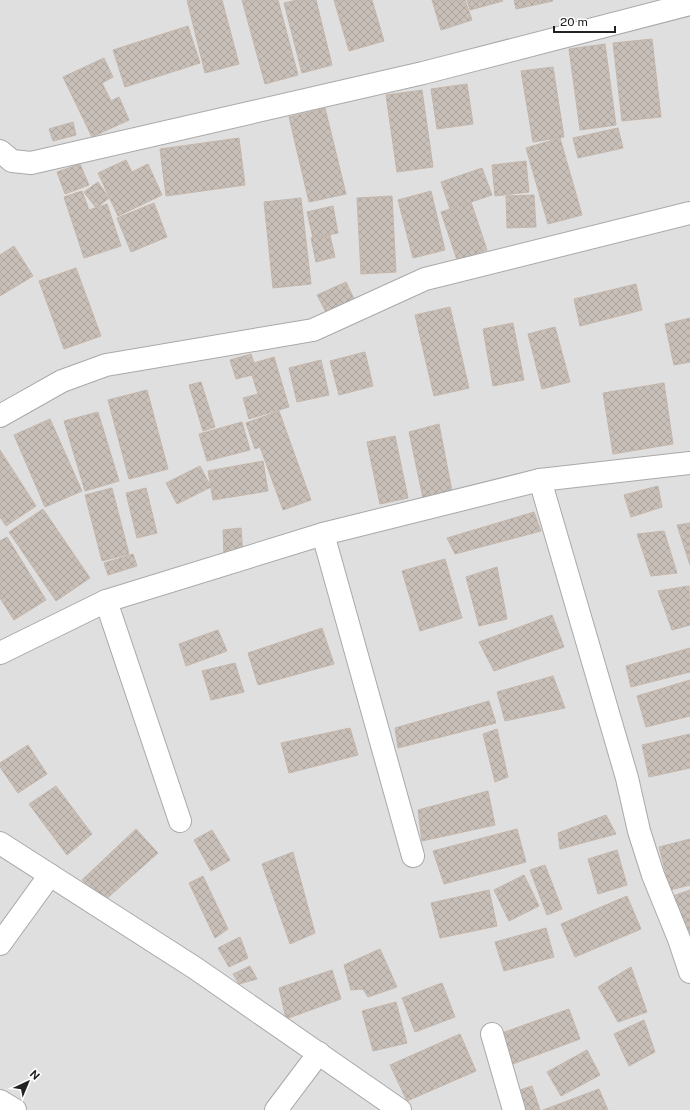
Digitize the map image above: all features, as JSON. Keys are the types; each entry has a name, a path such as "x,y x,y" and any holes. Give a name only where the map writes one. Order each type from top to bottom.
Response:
{"street":[{"path":"0,151 12,161 31,163 423,73 690,4"},
{"path":"0,416 62,381 106,365 313,330 425,279 690,213"},
{"path":"0,653 106,601 323,534 540,480 690,463"},
{"path":"540,480 627,778 638,831 690,972"},
{"path":"323,534 413,856"},
{"path":"106,601 180,821"},
{"path":"0,843 195,968 400,1110"},
{"path":"0,944 50,875"},
{"path":"492,1034 514,1110"},
{"path":"276,1110 319,1053"},
{"path":"0,1101 15,1110"}],"shaded area":[{"path":"0,0 690,0 690,1110 0,1110"}],"building":[{"path":"187,0 222,0 239,64 205,73"},
{"path":"242,0 278,0 298,75 265,84"},
{"path":"297,0 316,0 332,65 302,73 284,3"},
{"path":"334,0 372,0 384,41 349,51"},
{"path":"432,0 465,0 472,20 441,30"},
{"path":"467,0 502,0 503,1 470,10"},
{"path":"514,0 552,0 553,1 516,9"},
{"path":"188,26 200,63 125,87 113,50"},
{"path":"652,39 661,117 622,121 613,43"},
{"path":"605,44 616,125 580,130 569,49"},
{"path":"104,58 113,77 102,83 111,101 119,97 129,120 92,137 63,77"},
{"path":"553,67 564,137 533,142 521,71"},
{"path":"467,84 473,124 437,129 431,89"},
{"path":"422,90 433,167 397,172 386,95"},
{"path":"325,108 346,194 309,202 289,117"},
{"path":"73,122 76,135 53,141 49,129"},
{"path":"618,128 623,148 578,158 573,138"},
{"path":"239,138 245,185 166,196 160,149"},
{"path":"560,138 582,215 548,224 526,148"},
{"path":"126,160 132,172 148,164 162,195 118,216 98,173"},
{"path":"526,161 529,192 495,196 492,165"},
{"path":"80,164 89,185 65,194 57,172"},
{"path":"482,168 492,195 450,209 441,182"},
{"path":"98,182 109,198 96,208 84,192"},
{"path":"82,191 89,210 107,204 121,246 84,258 64,197"},
{"path":"431,191 445,250 413,258 398,200"},
{"path":"534,195 536,227 507,228 506,196"},
{"path":"392,196 396,272 361,274 357,198"},
{"path":"301,198 311,284 273,288 264,202"},
{"path":"471,202 487,250 457,260 441,212"},
{"path":"154,203 167,237 131,252 117,218"},
{"path":"333,206 338,233 313,238 307,212"},
{"path":"330,235 335,257 316,262 311,238"},
{"path":"14,246 33,276 0,296 0,255"},
{"path":"76,268 101,336 64,349 39,281"},
{"path":"346,282 355,301 327,314 317,295"},
{"path":"636,284 642,310 580,326 574,299"},
{"path":"450,307 469,388 434,396 415,315"},
{"path":"690,318 690,362 674,365 665,324"},
{"path":"513,323 524,380 493,386 483,329"},
{"path":"555,327 570,382 542,389 528,334"},
{"path":"365,352 373,386 339,395 330,361"},
{"path":"251,354 254,363 274,357 289,407 249,419 243,398 258,394 252,375 236,379 230,360"},
{"path":"321,360 329,395 297,402 289,368"},
{"path":"201,382 215,427 203,431 189,385"},
{"path":"664,383 673,444 613,454 603,393"},
{"path":"147,390 168,469 129,479 108,400"},
{"path":"279,411 311,500 283,510 260,447 255,449 246,423"},
{"path":"98,412 119,481 85,491 64,421"},
{"path":"50,419 82,491 45,507 14,435"},
{"path":"242,422 250,450 207,461 199,434"},
{"path":"439,424 452,491 423,498 409,432"},
{"path":"395,436 408,498 380,504 367,442"},
{"path":"0,450 36,506 6,526 0,517"},
{"path":"263,461 268,491 213,500 208,471"},
{"path":"200,466 211,487 177,504 166,483"},
{"path":"658,486 662,507 631,517 624,495"},
{"path":"112,488 129,554 102,561 85,495"},
{"path":"146,488 157,533 137,538 126,493"},
{"path":"43,509 90,578 56,601 9,532"},
{"path":"534,512 541,531 455,554 447,538"},
{"path":"690,523 690,565 677,525"},
{"path":"241,528 243,555 224,556 223,530"},
{"path":"664,531 677,573 651,576 637,534"},
{"path":"7,537 46,600 14,620 0,598 0,541"},
{"path":"133,554 137,566 108,575 104,563"},
{"path":"445,559 462,618 420,631 402,571"},
{"path":"497,567 507,619 479,626 466,577"},
{"path":"689,586 690,625 672,630 658,591"},
{"path":"552,615 564,647 494,671 479,642"},
{"path":"322,628 334,664 258,685 248,653"},
{"path":"218,630 227,651 186,666 179,644"},
{"path":"690,648 690,672 631,687 626,666"},
{"path":"235,663 244,692 211,700 202,671"},
{"path":"553,676 565,708 505,721 497,692"},
{"path":"690,680 690,716 646,727 637,696"},
{"path":"489,701 496,723 398,748 395,728"},
{"path":"350,728 358,755 289,773 281,743"},
{"path":"497,729 508,777 495,782 483,734"},
{"path":"690,734 690,768 649,777 642,745"},
{"path":"28,745 47,774 18,793 0,767 0,763"},
{"path":"56,786 92,834 67,855 29,804"},
{"path":"488,791 495,825 422,841 418,810"},
{"path":"606,815 616,834 560,849 558,833"},
{"path":"136,829 158,853 104,901 82,880"},
{"path":"517,829 526,862 444,884 433,851"},
{"path":"212,830 230,860 211,871 194,840"},
{"path":"690,839 690,885 670,890 659,847"},
{"path":"617,850 627,885 598,894 588,859"},
{"path":"293,852 315,933 290,944 262,864"},
{"path":"545,865 562,909 547,915 530,870"},
{"path":"524,875 539,906 509,921 494,890"},
{"path":"203,876 228,929 215,938 189,883"},
{"path":"489,890 497,926 440,938 431,903"},
{"path":"690,890 690,936 682,939 667,898"},
{"path":"627,896 641,929 575,957 561,924"},
{"path":"546,928 554,957 504,971 495,942"},
{"path":"240,937 248,958 229,967 218,948"},
{"path":"380,949 397,987 368,997 363,989 351,990 344,965"},
{"path":"250,966 257,979 239,984 233,974"},
{"path":"631,967 647,1012 618,1022 598,987"},
{"path":"332,970 341,999 286,1019 279,988"},
{"path":"442,983 455,1017 415,1032 402,998"},
{"path":"396,1002 407,1043 373,1051 362,1011"},
{"path":"569,1009 580,1039 510,1065 499,1034"},
{"path":"644,1020 655,1052 629,1066 614,1034"},
{"path":"460,1034 476,1071 407,1101 390,1065"},
{"path":"587,1050 600,1075 561,1096 547,1072"},
{"path":"532,1086 540,1110 523,1110 517,1091"},
{"path":"599,1089 608,1110 543,1110"}]}
